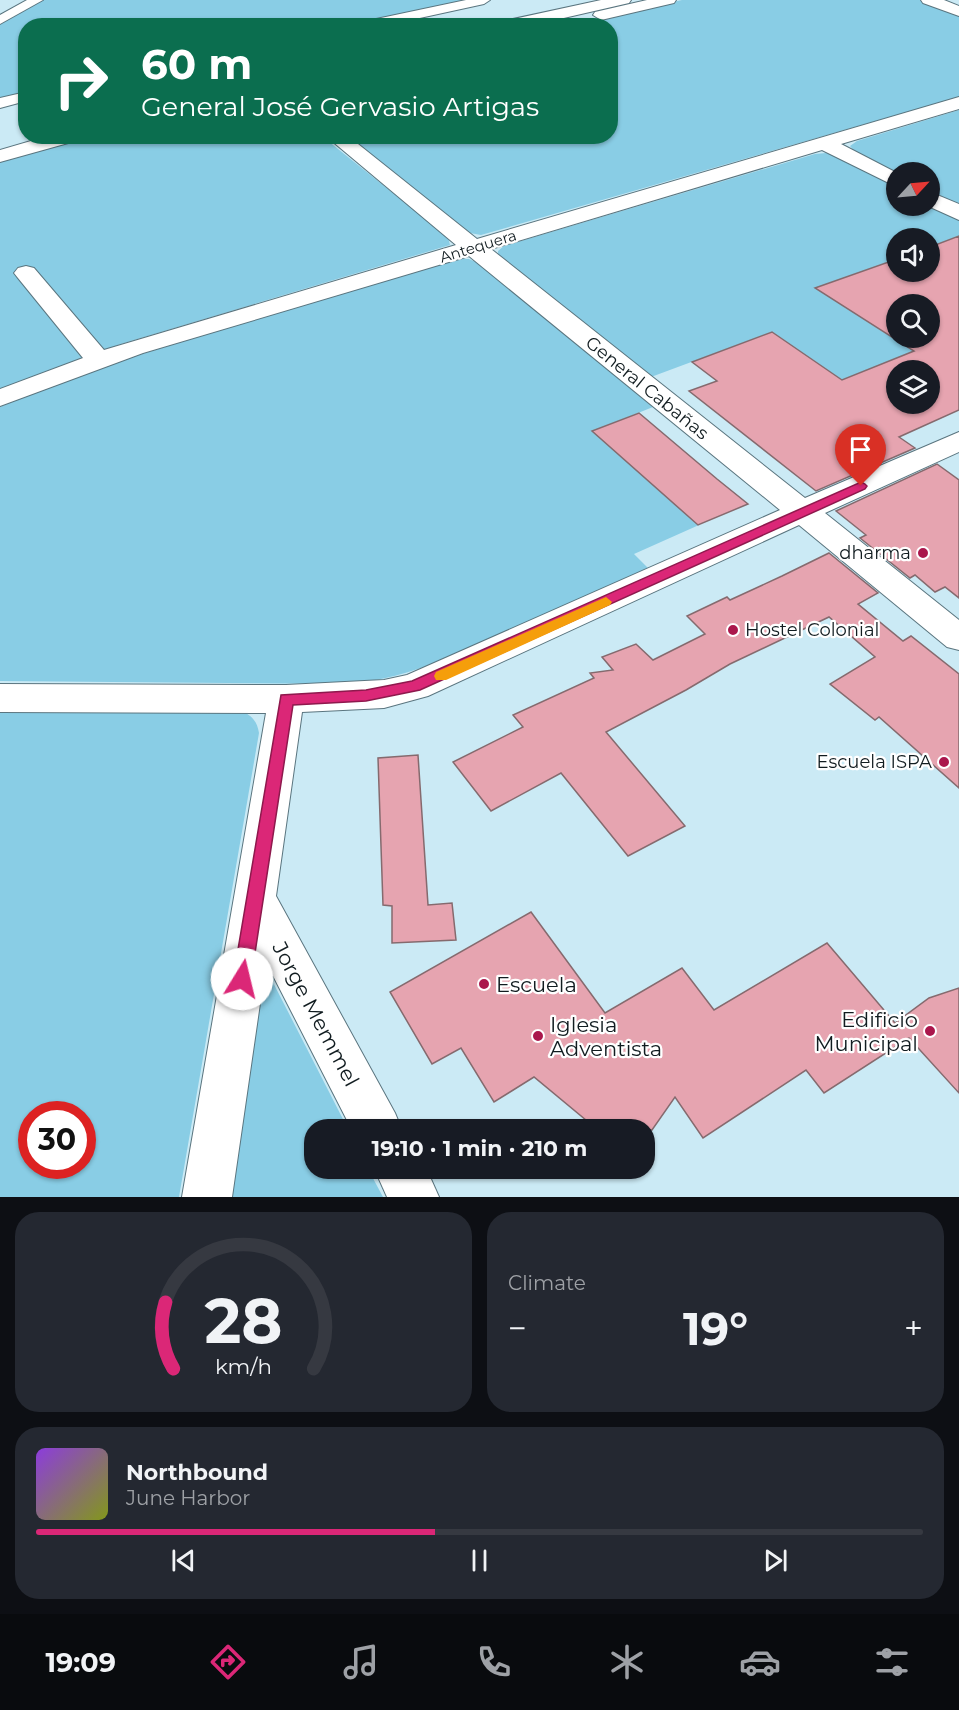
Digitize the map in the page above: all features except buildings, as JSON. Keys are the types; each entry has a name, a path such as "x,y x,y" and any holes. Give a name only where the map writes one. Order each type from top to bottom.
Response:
{"street":[{"path":"0,20 37,0"},
{"path":"400,18 484,0"},
{"path":"541,18 623,0"},
{"path":"588,18 668,0"},
{"path":"929,0 959,11"},
{"path":"0,103 18,98"},
{"name":"Antequera","path":"0,398 99,360 959,103"},
{"path":"0,141 18,136"},
{"path":"824,143 886,175"},
{"path":"0,156 43,144"},
{"name":"General Cabañas","path":"345,144 959,638"},
{"path":"940,203 959,213"},
{"path":"26,273 99,360"},
{"path":"0,698 286,699 366,696 414,686 959,441"},
{"path":"207,1197 286,699"},
{"name":"Jorge Memmel","path":"255,898 372,1119"},
{"path":"405,1179 414,1197"}],"shaded area":[{"path":"40,0 475,0 384,18 18,18 18,97 0,101 0,22"},
{"path":"682,0 920,0 959,15 959,97 481,235 470,233 356,144 618,144 618,18 600,18"},
{"path":"959,110 959,205 940,195 940,162 886,162 886,168 855,152 850,146 857,141"},
{"path":"64,144 332,144 448,237 450,245 121,344 0,389 0,162"},
{"path":"826,153 837,156 886,181 886,216 940,216 940,210 959,219 959,236 940,243 940,228 886,228 886,263 816,288 886,333 886,348 909,348 914,351 886,360 884,363 886,410 772,332 651,377 498,254 504,246 815,154"},
{"path":"457,259 469,259 478,263 653,407 593,431 699,525 634,554 649,569 442,660 383,679 346,684 0,681 0,407 75,376 142,354"},
{"path":"940,407 957,411 915,430 892,414 940,414"},
{"path":"0,709 242,711 254,719 257,725 259,733 179,1197 0,1197"},
{"path":"261,959 343,1119 304,1119 304,1179 373,1179 383,1197 226,1197"}],"slow traffic":[{"path":"441,676 606,602"}],"place":[{"name":"dharma","path":"923,553"},
{"name":"Hostel Colonial","path":"733,630"},
{"name":"Escuela ISPA","path":"944,762"},
{"name":"Escuela","path":"484,984"},
{"name":"Edificio Municipal","path":"930,1031"},
{"name":"Iglesia Adventista","path":"538,1036"}],"route":[{"path":"242,979 286,699 366,696 414,686 464,666 861,486"}]}
